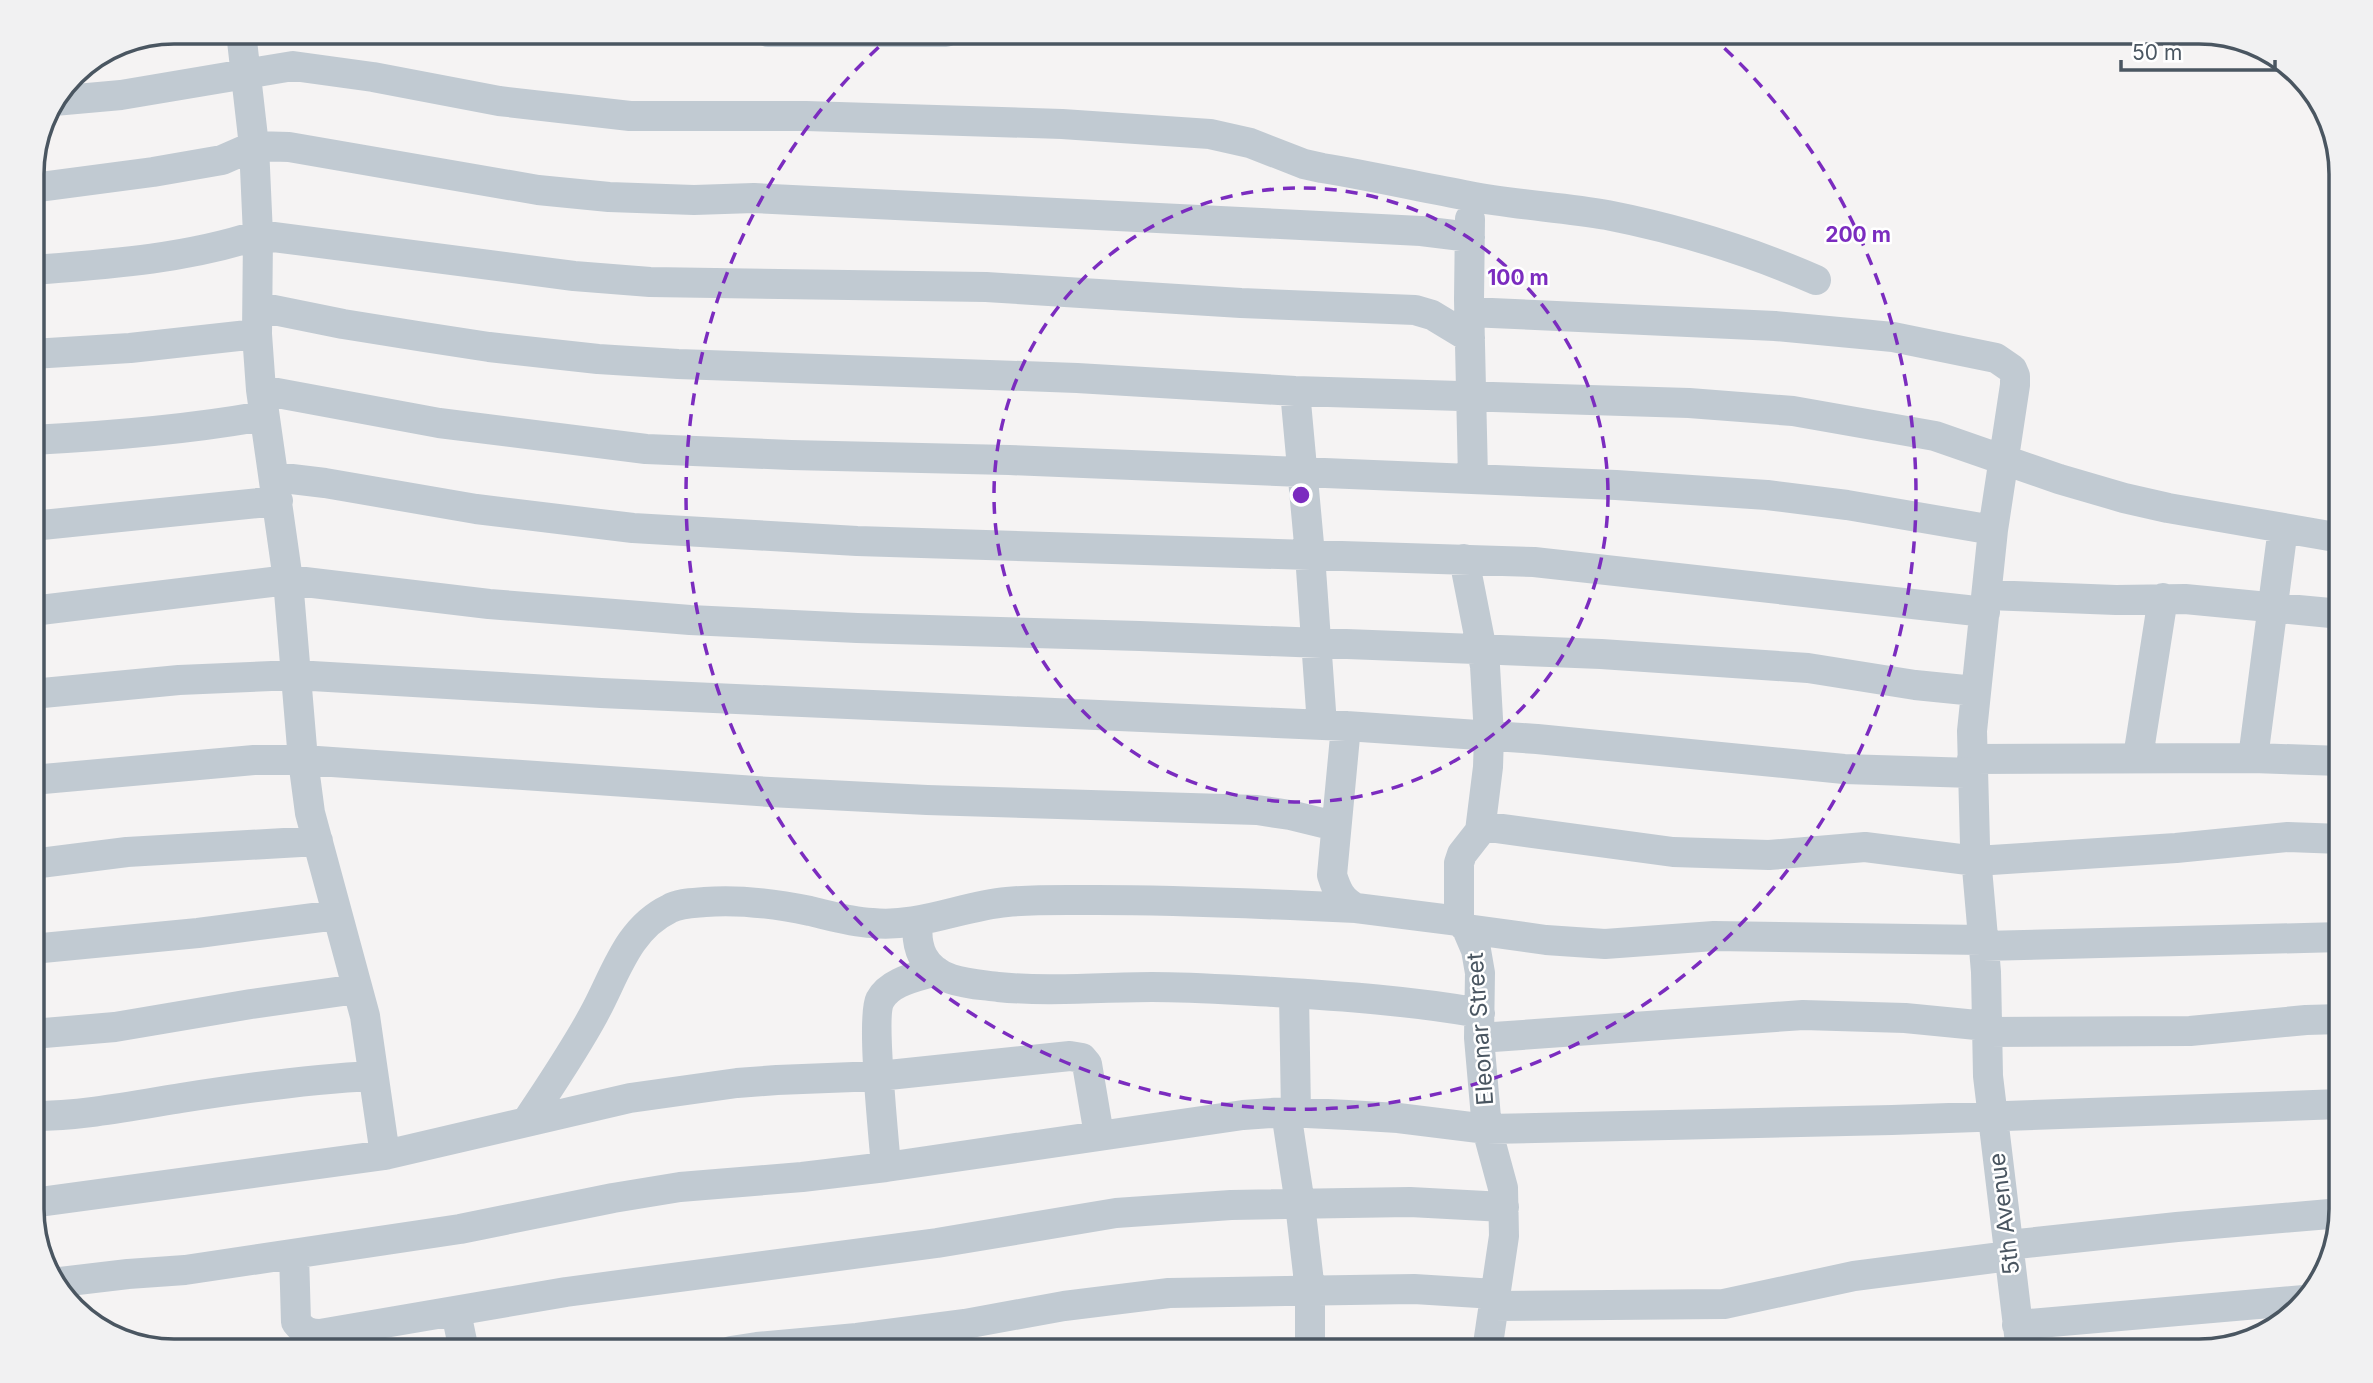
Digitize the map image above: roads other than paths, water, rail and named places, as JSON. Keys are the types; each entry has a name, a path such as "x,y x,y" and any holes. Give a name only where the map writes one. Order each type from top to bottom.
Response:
{"street":[{"path":"242,44 254,146 262,403 288,580 303,761 310,813 365,1016 385,1155"},
{"path":"67,100 121,95 245,76 272,68 304,67 499,101 631,116 806,116 1062,124 1210,134 1250,143 1304,164 1322,168 1471,197 1576,210 1635,222 1723,244 1762,257 1816,281"},
{"path":"44,187 153,173 222,160 254,146 289,147 538,190 609,197 694,200 767,198 1410,230 1470,237"},
{"path":"1471,197 1473,478"},
{"path":"44,269 145,260 217,248 258,235 574,276 650,282 986,287 1241,303 1415,310 1470,325"},
{"path":"44,353 130,348 258,321 343,324 437,340 598,359 678,364 1077,378 1295,391 1689,403 1793,411 1935,436 2059,480 2124,498 2329,536"},
{"name":"5th Avenue","path":"1470,325 1677,321 1857,332 1996,358 2006,363 2015,376 1993,530 1975,691 1972,766 1988,1076 2019,1338"},
{"path":"1295,391 1317,644 1334,725 1335,826 1332,876 1337,892 1344,902 1356,908"},
{"path":"44,439 215,425 262,403 646,449 1473,478 1767,495 1847,505 1993,530"},
{"path":"44,524 325,483 488,511 634,528 857,541 1464,559 1576,566 1986,604 2163,598 2329,613"},
{"path":"2253,758 2283,528"},
{"path":"1464,559 1487,685 1489,736 1480,826 1459,863 1463,925 1546,940 1605,944 1714,936 1983,943 2329,937"},
{"path":"44,610 288,580 489,604 690,620 1614,654 1808,668 1915,685 1975,691"},
{"path":"2138,757 2163,598"},
{"path":"44,693 179,680 295,675 615,693 1334,725 1489,736 1844,769 1972,766 2138,757 2329,761"},
{"path":"44,779 254,760 303,761 927,800 1257,810 1335,826"},
{"path":"1480,826 1673,852 1769,855 1865,848 1976,862 2288,837 2329,839"},
{"path":"44,862 127,852 317,841"},
{"name":"Eleonar Street","path":"527,1121 594,1013 617,963 635,936 670,908 692,903 747,901 874,924 918,921 1006,902 1158,900 1356,908 1463,925 1473,939 1478,961 1487,1129 1503,1188 1504,1236 1490,1339"},
{"path":"44,947 198,933 337,915"},
{"path":"918,921 916,939 926,962 952,979 1020,989 1150,987 1294,993 1423,1004 1480,1026 1803,1015 1894,1018 1987,1029 2190,1031 2329,1019"},
{"path":"886,1167 879,1076 879,1001 901,982 936,971"},
{"path":"44,1033 114,1027 357,989"},
{"path":"1294,993 1291,1113 1310,1291 1310,1339"},
{"path":"44,1201 385,1155 630,1098 737,1083 879,1076 1076,1056 1087,1063 1099,1135"},
{"path":"44,1116 120,1108 322,1078 373,1076"},
{"path":"66,1281 185,1270 460,1229 680,1187 886,1167 1217,1118 1291,1113 1398,1118 1487,1129 2329,1104"},
{"path":"294,1254 296,1322 311,1334 566,1292 945,1242 1115,1213 1231,1205 1410,1202 1504,1207"},
{"path":"846,1339 1169,1293 1414,1289 1494,1300 1724,1304 1854,1276 2009,1250 2177,1227 2329,1214"},
{"path":"2019,1338 2290,1302"},
{"path":"456,1312 461,1339"}]}
